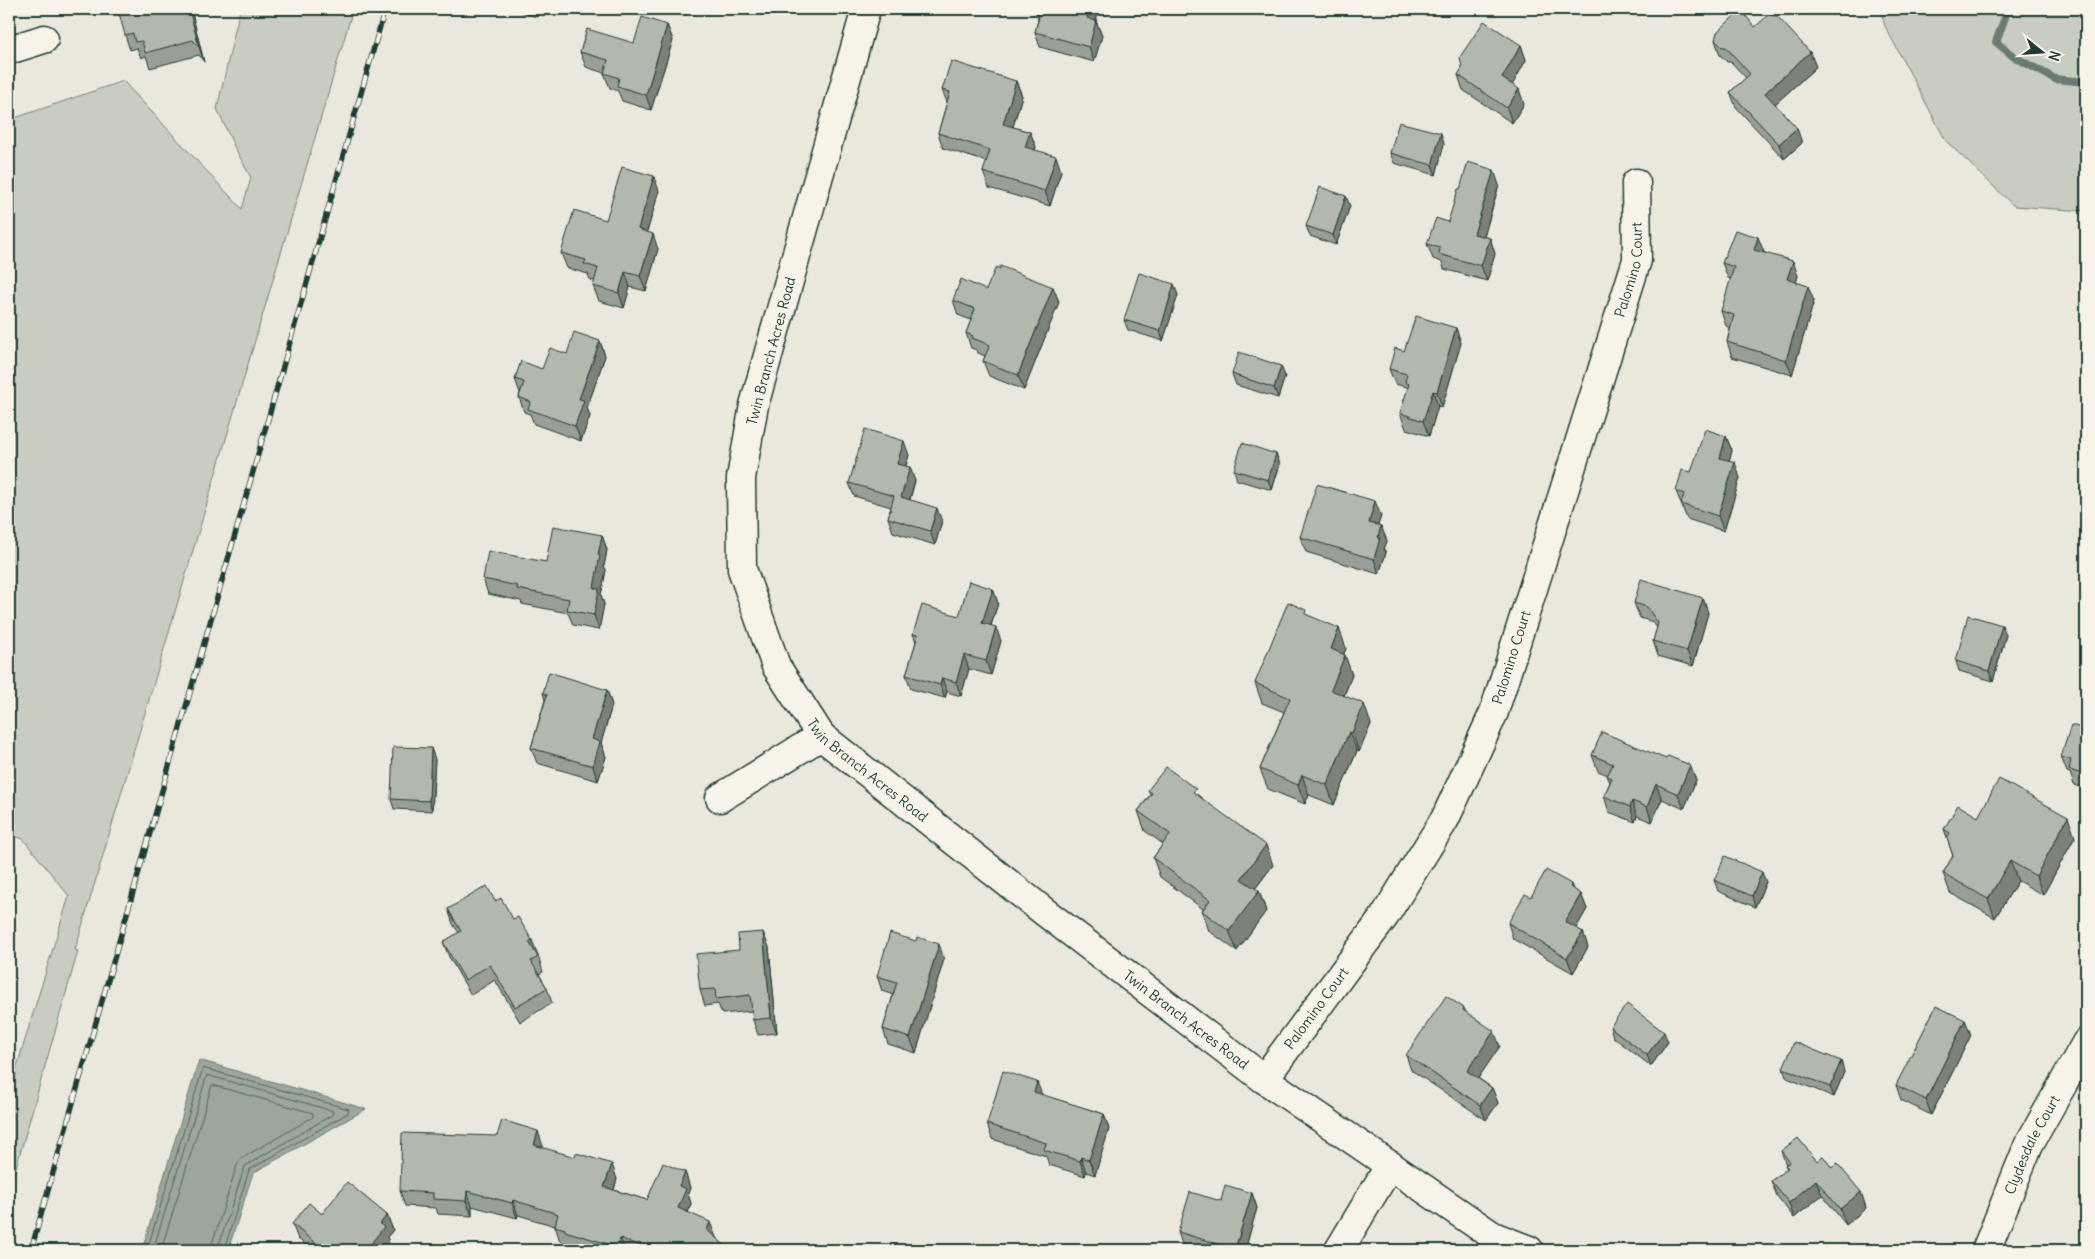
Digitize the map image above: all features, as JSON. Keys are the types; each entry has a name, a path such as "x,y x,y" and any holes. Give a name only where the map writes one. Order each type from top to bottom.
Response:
{"street":[{"name":"Twin Branch Acres Road","path":"866,9 754,405 741,478 742,569 776,666 821,736 1046,913 1264,1079 1493,1236 1529,1250"},
{"path":"9,50 44,39"},
{"name":"Palomino Court","path":"1264,1079 1384,917 1445,819 1494,712 1637,260 1636,183"},
{"path":"720,798 821,736"},
{"name":"Clydesdale Court","path":"1986,1250 2029,1144 2086,1044"},
{"path":"1340,1250 1390,1165"}],"shaded area":[{"path":"240,9 353,9 75,950 78,951 9,1192 9,1092 69,896 23,839 9,834 9,120 123,81 242,209 251,178 217,109"},
{"path":"1880,9 2086,9 2086,211 2014,206 1946,141 1885,26"}],"water":[{"path":"199,1060 366,1109 253,1173 228,1250 142,1250"}],"building":[{"path":"137,9 189,9 199,47 193,40 145,53 142,41 135,42 133,33 125,35 119,13"},
{"path":"1035,9 1089,9 1087,18 1096,21 1089,47 1035,32 1039,17"},
{"path":"1741,10 1755,27 1768,15 1777,16 1810,52 1765,93 1797,128 1779,144 1730,92 1750,74 1726,47 1722,47 1715,40 1717,32"},
{"path":"642,17 667,25 646,95 617,86 619,78 604,73 608,60 580,52 587,29 634,43"},
{"path":"1484,21 1521,45 1502,78 1519,89 1507,108 1458,75 1462,68 1460,57"},
{"path":"951,61 1016,81 1003,124 1030,132 1025,147 1056,156 1045,191 983,172 990,150 938,133 950,92 942,90"},
{"path":"1399,122 1441,133 1432,165 1390,153"},
{"path":"1468,162 1494,170 1474,234 1490,238 1481,266 1439,254 1440,248 1427,244 1436,218 1448,222"},
{"path":"622,167 654,176 638,229 653,234 640,276 625,272 619,293 593,286 598,268 584,264 586,260 561,253 574,210 606,220"},
{"path":"1320,187 1346,196 1333,235 1306,226"},
{"path":"1735,230 1758,237 1754,250 1793,261 1787,279 1808,286 1786,360 1727,342 1734,315 1721,311 1734,267 1722,263"},
{"path":"1000,266 1053,287 1018,375 983,361 990,345 972,338 973,336 966,333 975,309 953,300 961,279 986,290 996,267 1000,269"},
{"path":"1139,273 1174,284 1160,331 1124,320"},
{"path":"1416,316 1456,328 1437,392 1433,391 1423,421 1400,413 1409,384 1405,382 1407,374 1389,369 1395,348 1404,351"},
{"path":"574,332 600,341 579,399 584,400 575,426 528,409 531,402 519,397 524,382 515,379 521,361 542,369 550,348 567,354"},
{"path":"1239,352 1281,366 1274,388 1232,374"},
{"path":"865,429 904,441 897,464 910,467 901,497 937,508 930,531 888,518 894,496 849,483"},
{"path":"1705,429 1726,436 1720,458 1735,462 1718,516 1681,504 1684,494 1676,491 1682,470 1691,472"},
{"path":"1242,443 1276,454 1268,480 1234,470"},
{"path":"1317,484 1375,501 1369,523 1381,526 1378,537 1380,538 1374,559 1300,537"},
{"path":"2086,523 2086,534 2081,528"},
{"path":"553,526 602,535 594,588 599,589 594,615 567,610 569,599 517,589 518,586 483,579 488,551 546,562"},
{"path":"1641,579 1703,598 1687,651 1653,641 1658,623 1647,607 1634,603"},
{"path":"969,581 993,589 982,623 996,627 986,661 964,655 956,682 942,678 940,685 906,675 918,635 913,634 922,605 959,616"},
{"path":"1288,602 1306,610 1305,614 1339,628 1331,649 1345,655 1331,690 1364,704 1352,733 1349,732 1327,785 1302,775 1298,785 1260,769 1290,698 1255,683"},
{"path":"1968,615 2002,625 1989,671 1956,661"},
{"path":"549,672 607,690 592,739 600,742 593,766 531,748 547,695 543,693"},
{"path":"2071,725 2085,729 2086,727 2086,775 2069,770 2071,760 2061,757"},
{"path":"1602,732 1666,759 1668,756 1690,765 1678,794 1656,784 1647,807 1632,801 1630,807 1604,796 1612,778 1607,776 1613,764 1592,755"},
{"path":"393,747 431,748 429,801 391,799"},
{"path":"1166,767 1196,789 1193,792 1266,845 1241,879 1259,891 1229,931 1202,911 1210,900 1153,858 1170,834 1138,811 1152,793 1148,790"},
{"path":"1999,779 2068,817 2036,876 2010,861 1988,899 1943,873 1953,856 1947,838 1950,833 1944,829 1958,805 1978,817"},
{"path":"1725,856 1762,872 1752,896 1714,880"},
{"path":"1546,870 1571,884 1570,887 1581,894 1565,922 1583,932 1567,958 1508,923 1525,894 1531,897"},
{"path":"487,886 495,901 501,898 513,919 518,917 532,940 529,942 538,957 531,961 547,988 515,1007 490,965 465,980 443,942 461,931 448,909"},
{"path":"763,932 771,1018 753,1020 750,995 716,999 715,989 700,990 696,954 739,950 738,934"},
{"path":"890,933 916,941 917,937 939,944 910,1038 883,1029 897,982 877,976"},
{"path":"1446,996 1494,1031 1467,1071 1492,1088 1480,1105 1406,1055"},
{"path":"1627,1004 1664,1032 1647,1055 1610,1027"},
{"path":"1936,1006 1965,1020 1926,1100 1896,1085"},
{"path":"1794,1042 1841,1061 1830,1087 1783,1068"},
{"path":"1003,1071 1037,1082 1034,1092 1104,1114 1089,1160 1081,1157 1080,1161 1044,1150 1046,1143 987,1124"},
{"path":"502,1120 538,1131 534,1145 575,1157 576,1153 612,1164 604,1187 647,1200 663,1163 685,1172 679,1186 686,1189 678,1208 710,1222 707,1230 730,1250 649,1250 620,1238 618,1247 565,1231 565,1229 555,1226 558,1214 513,1200 512,1203 467,1191 466,1201 433,1199 433,1193 400,1191 402,1133 497,1136"},
{"path":"1798,1138 1817,1161 1823,1156 1832,1168 1837,1163 1861,1192 1840,1209 1816,1180 1789,1203 1771,1181 1788,1168 1785,1165 1790,1162 1781,1151"},
{"path":"347,1182 387,1215 380,1224 384,1227 366,1250 324,1250 292,1224 309,1203 322,1214"},
{"path":"1225,1185 1252,1193 1235,1249 1178,1232 1190,1192 1221,1201"},
{"path":"742,1246 747,1250 739,1250"}],"waterway":[{"path":"2008,9 1996,42 2013,56 2055,79 2086,82"}],"railway":[{"path":"31,1250 385,9"}]}
